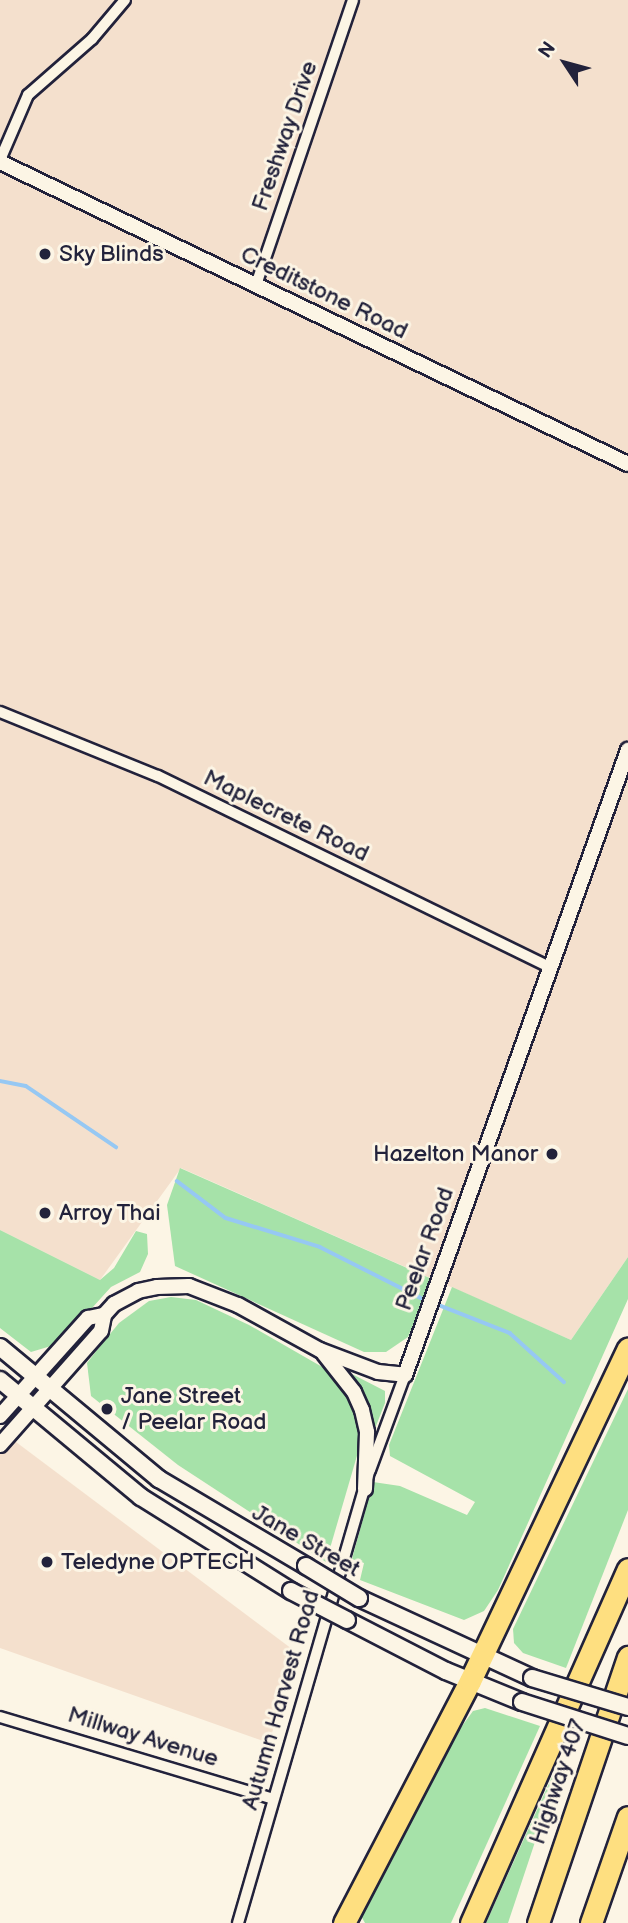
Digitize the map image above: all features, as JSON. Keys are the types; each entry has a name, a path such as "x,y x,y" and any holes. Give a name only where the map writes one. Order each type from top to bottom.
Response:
{"highway":[{"path":"344,1923 470,1681 628,1349"},
{"path":"471,1923 628,1569"},
{"name":"Highway 407","path":"538,1923 628,1657"},
{"path":"591,1923 628,1817"}],"main road":[{"name":"Jane Street","path":"0,1347 159,1479 359,1598 532,1678 628,1707"},
{"path":"0,1380 141,1497 291,1591 470,1681 522,1702 628,1736"}],"street":[{"path":"0,161 28,95 92,39 125,0"},
{"name":"Freshway Drive","path":"257,285 353,0"},
{"name":"Creditstone Road","path":"0,161 628,464"},
{"name":"Maplecrete Road","path":"0,712 158,776 549,967"},
{"name":"Peelar Road","path":"405,1375 628,750"},
{"path":"0,1416 88,1318 104,1315 138,1291 189,1286 249,1310 320,1350 378,1372 405,1375"},
{"path":"0,1445 101,1331 104,1315"},
{"path":"320,1350 354,1392 362,1410 367,1432 365,1489"},
{"name":"Autumn Harvest Road","path":"238,1923 365,1489 405,1375"},
{"name":"Millway Avenue","path":"0,1717 273,1799"}],"shaded area":[{"path":"0,0 628,0 628,1257 571,1340 181,1168 100,1280 0,1230"},
{"path":"0,1430 296,1652 269,1743 0,1648"}],"green space":[{"path":"180,1168 432,1279 408,1337 386,1352 364,1352 175,1266 167,1205"},
{"path":"0,1230 100,1280 114,1268 136,1231 147,1234 148,1254 140,1272 111,1287 54,1350 51,1346 31,1352 0,1328"},
{"path":"628,1257 628,1299 498,1590 484,1611 464,1620 360,1580 364,1563 352,1559 373,1482 400,1486 467,1515 475,1502 390,1456 389,1445 452,1287 571,1340"},
{"path":"171,1297 196,1300 249,1325 324,1368 349,1393 359,1420 361,1442 326,1562 178,1465 91,1396 87,1363 101,1345 119,1323 149,1301"},
{"path":"352,1374 385,1391 385,1403 374,1431"},
{"path":"628,1389 628,1510 566,1668 523,1653 514,1643 513,1629"},
{"path":"485,1708 540,1726 451,1923 365,1923 360,1914 449,1744 473,1711"},
{"path":"555,1770 559,1770 508,1923 486,1923"}],"waterway":[{"path":"0,1081 26,1086 116,1147"},
{"path":"177,1181 226,1218 320,1247 421,1298"},
{"path":"441,1306 510,1333 564,1382"}],"place":[{"name":"Sky Blinds","path":"45,254"},
{"name":"Hazelton Manor","path":"552,1154"},
{"name":"Arroy Thai","path":"45,1213"},
{"name":"Jane Street / Peelar Road","path":"107,1409"},
{"name":"Teledyne OPTECH","path":"47,1562"}]}
